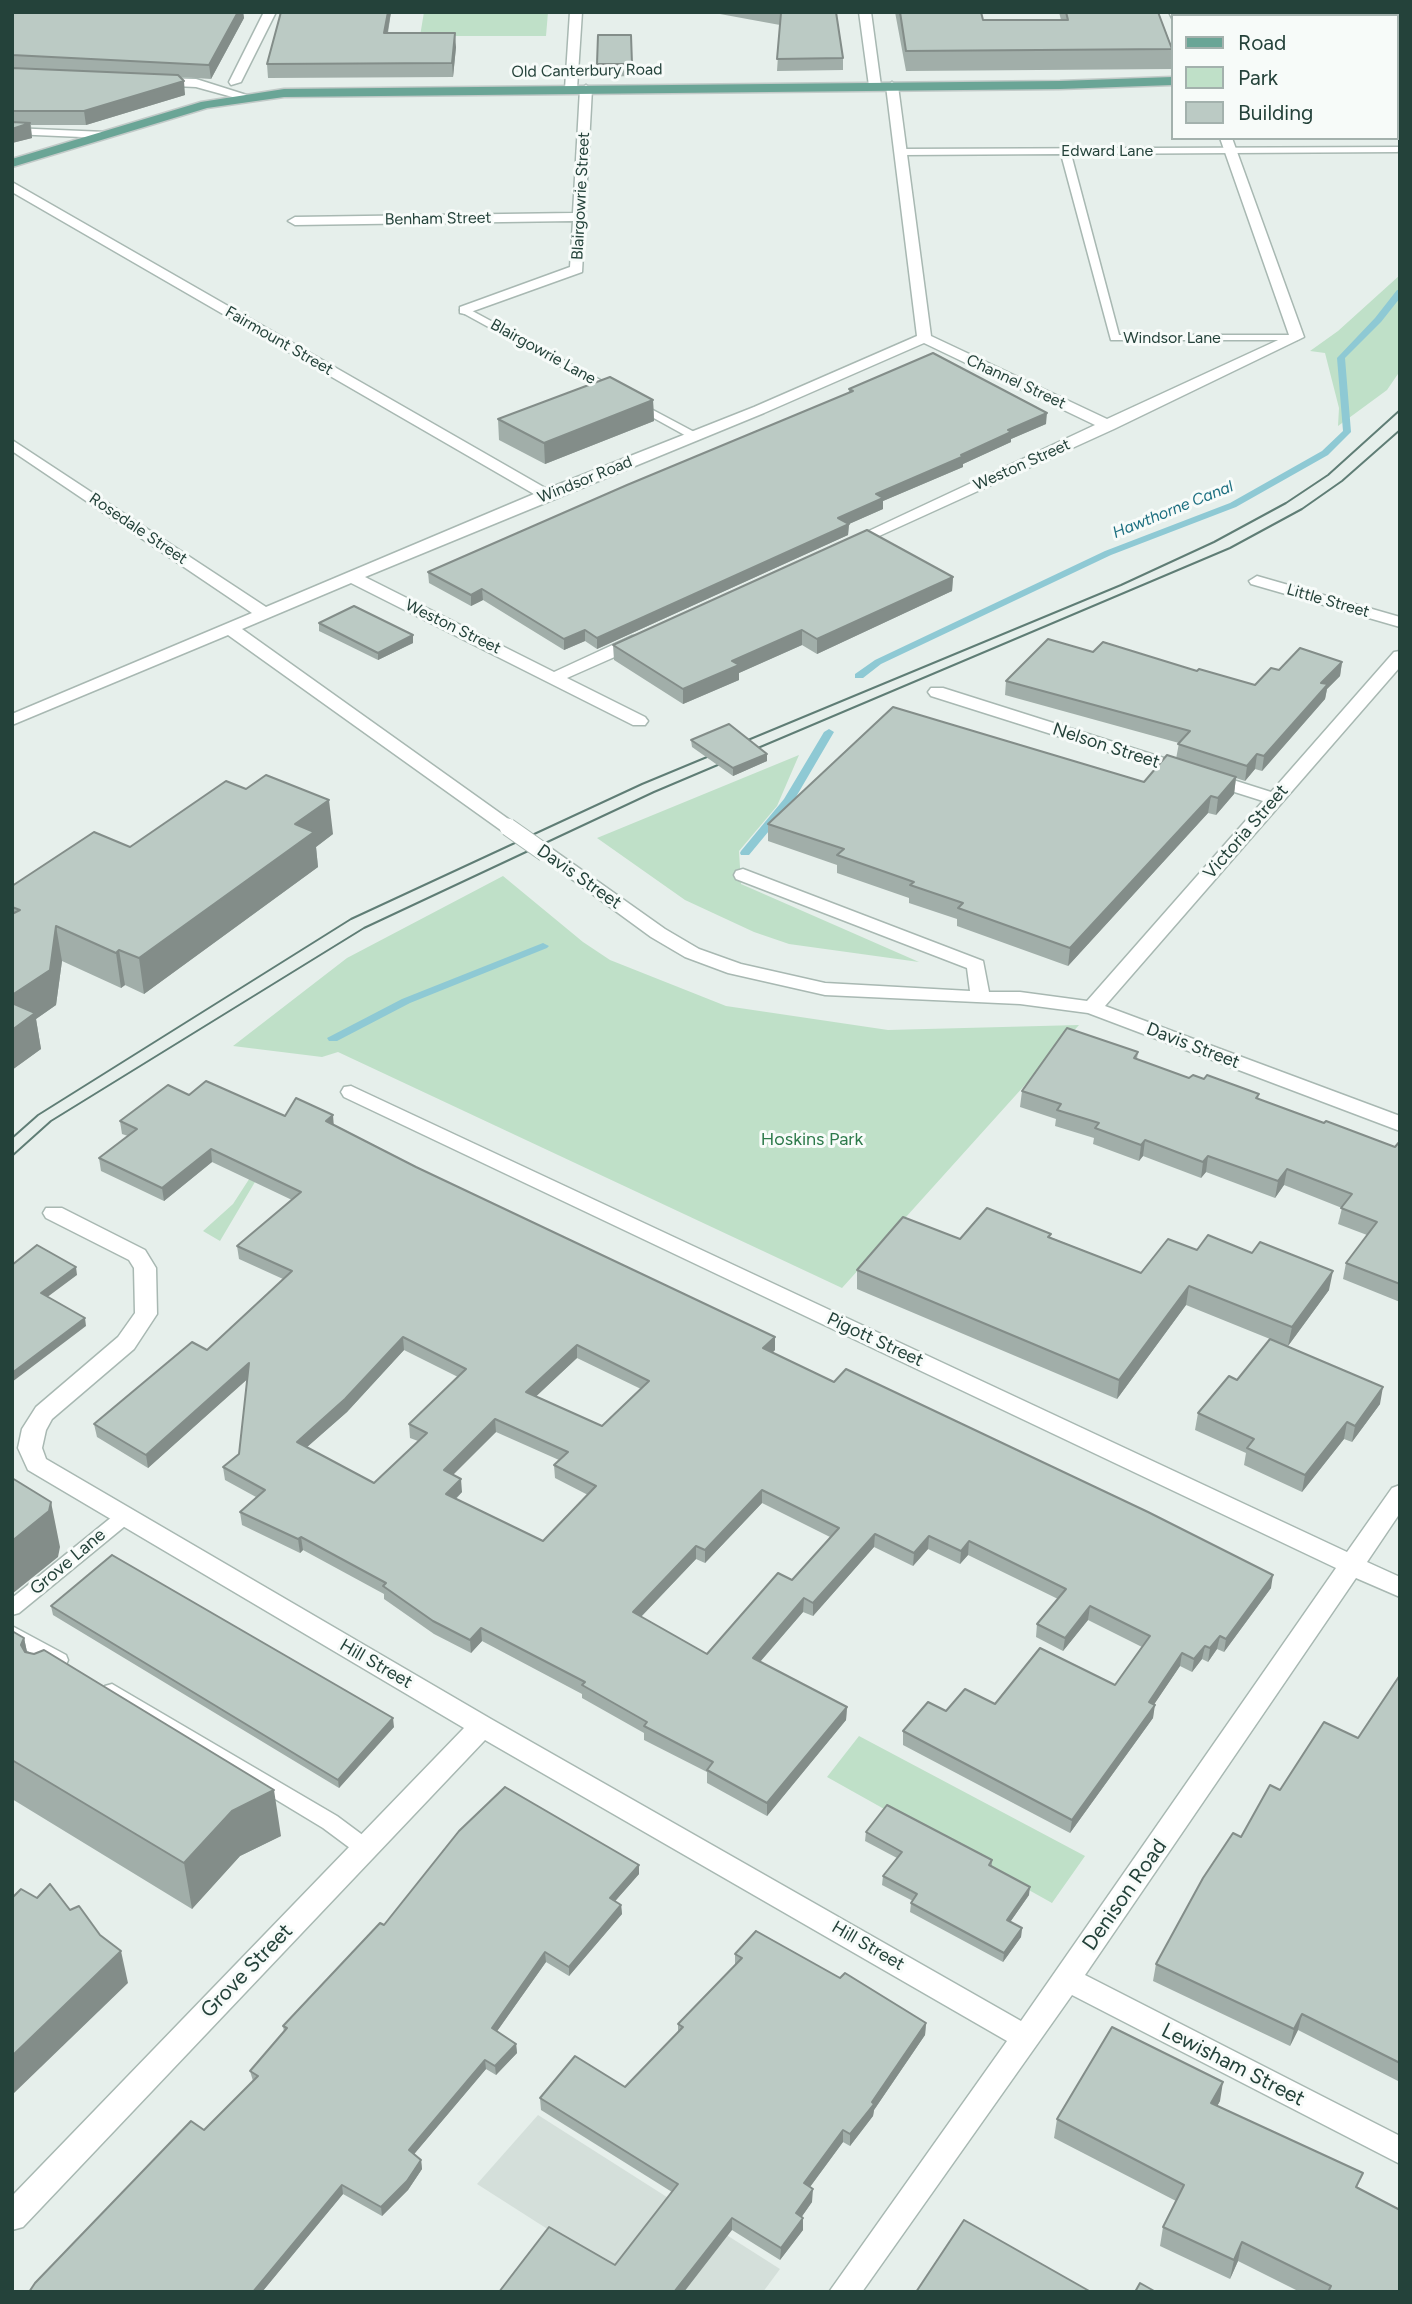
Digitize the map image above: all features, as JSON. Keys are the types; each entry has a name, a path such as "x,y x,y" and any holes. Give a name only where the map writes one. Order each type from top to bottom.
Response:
{"main road":[{"name":"Old Canterbury Road","path":"12,163 205,105 247,97 301,92 1170,81"}],"street":[{"path":"235,82 270,12"},
{"path":"571,89 576,12"},
{"path":"865,12 875,86"},
{"path":"148,81 235,82"},
{"path":"235,82 247,97"},
{"path":"196,83 247,97"},
{"path":"892,86 924,338"},
{"name":"Blairgowrie Street","path":"465,310 577,268 586,89"},
{"path":"1228,144 1297,337"},
{"name":"Fairmount Street","path":"12,186 546,495"},
{"name":"Benham Street","path":"295,220 580,217"},
{"name":"Weston Street","path":"831,552 1297,337"},
{"name":"Channel Street","path":"924,338 1109,426"},
{"name":"Windsor Road","path":"12,720 924,338"},
{"name":"Rosedale Street","path":"12,444 264,613"},
{"name":"Weston Street","path":"352,577 639,721"},
{"name":"Little Street","path":"1256,581 1400,622"},
{"name":"Davis Street","path":"229,628 658,933 692,953 735,969 825,989 1055,1000 1092,1008 1400,1124"},
{"path":"554,678 655,632"},
{"name":"Victoria Street","path":"1092,1008 1400,656"},
{"name":"Nelson Street","path":"937,692 1274,799"},
{"path":"743,875 976,965 980,996"},
{"name":"Pigott Street","path":"351,1092 1400,1588"},
{"name":"Hill Street","path":"54,1213 137,1255 145,1268 146,1314 126,1343 44,1413 34,1429 30,1448 36,1464 482,1726 1025,2037"},
{"name":"Denison Road","path":"844,2292 1067,1979 1400,1494"},
{"name":"Grove Street","path":"12,2217 482,1726"},
{"name":"Lewisham Street","path":"1067,1979 1400,2151"}],"lane":[{"path":"12,131 105,135"},
{"name":"Edward Lane","path":"902,152 1065,151 1228,144 1396,149"},
{"name":"Windsor Lane","path":"1065,151 1115,338 1297,337"},
{"name":"Blairgowrie Lane","path":"465,310 694,436"},
{"name":"Grove Lane","path":"12,1608 124,1517"},
{"path":"13,1633 71,1668 53,1682"},
{"path":"95,1682 330,1822 365,1848"}],"shaded area":[{"path":"538,2115 780,2269 763,2292 646,2292 477,2184"}],"green space":[{"path":"424,12 548,12 546,36 420,36"},
{"path":"1400,275 1400,371 1387,390 1338,426 1339,408 1325,353 1310,351 1338,331"},
{"path":"799,755 777,806 739,851 741,884 919,962 789,944 754,932 685,900 597,838"},
{"name":"Hoskins Park","path":"503,876 583,942 610,960 726,1006 888,1030 1079,1025 842,1288 338,1052 322,1057 233,1046 347,958"},
{"path":"297,1105 300,1106 220,1241 203,1231 233,1204"},
{"path":"859,1736 1085,1856 1052,1903 827,1777"}],"building":[{"path":"12,12 238,12 209,65 12,55"},
{"path":"281,12 388,12 384,33 455,33 452,63 267,64"},
{"path":"776,12 836,12 843,58 777,59 781,13"},
{"path":"900,12 981,12 983,20 1068,20 1066,12 1158,12 1170,44 1170,49 906,51"},
{"path":"1229,12 1351,14 1230,14"},
{"path":"598,35 631,35 632,64 597,64"},
{"path":"12,68 178,75 184,81 84,111 12,111"},
{"path":"12,122 30,123 12,129"},
{"path":"933,353 1047,413 961,455 964,456 876,494 883,498 838,518 849,524 597,638 585,630 564,639 482,589 471,595 428,572 853,391 849,389"},
{"path":"610,377 653,400 544,443 498,419"},
{"path":"867,530 953,577 817,639 802,630 732,661 739,665 683,689 613,645"},
{"path":"354,606 413,635 378,653 319,623"},
{"path":"1048,639 1093,652 1103,642 1197,671 1199,669 1255,685 1271,668 1279,670 1300,648 1342,662 1321,683 1328,684 1264,756 1257,754 1247,766 1178,744 1190,731 1006,681"},
{"path":"893,707 1144,782 1167,755 1236,777 1218,798 1211,796 1070,948 958,908 963,903 910,885 914,882 837,855 844,849 768,824"},
{"path":"729,724 767,754 733,768 691,740"},
{"path":"266,775 329,800 295,824 314,832 139,958 119,950 116,953 56,926 50,970 12,995 12,914 20,910 12,907 12,886 94,832 130,847 226,781 246,789"},
{"path":"12,1003 35,1013 12,1030"},
{"path":"1067,1028 1138,1052 1134,1058 1189,1078 1193,1075 1204,1079 1207,1075 1259,1094 1256,1098 1324,1123 1326,1121 1395,1147 1400,1141 1400,1284 1346,1263 1377,1222 1341,1208 1352,1194 1287,1169 1278,1181 1208,1156 1203,1162 1145,1140 1141,1145 1095,1128 1099,1123 1057,1110 1061,1104 1022,1091"},
{"path":"206,1081 285,1116 296,1098 333,1115 326,1121 416,1167 775,1337 763,1348 834,1382 846,1369 1148,1512 1273,1575 1226,1639 1220,1636 1210,1648 1205,1646 1194,1659 1182,1653 1149,1702 1155,1705 1072,1820 903,1731 928,1702 946,1711 965,1689 995,1704 1040,1648 1115,1685 1150,1636 1090,1606 1065,1638 1037,1624 1066,1589 969,1541 961,1551 929,1536 914,1553 875,1534 813,1603 804,1598 753,1658 847,1707 767,1803 707,1770 713,1762 644,1726 647,1722 582,1685 585,1682 481,1628 470,1640 433,1621 383,1586 386,1583 301,1537 298,1539 240,1512 265,1490 223,1467 239,1454 249,1363 146,1455 94,1424 192,1342 207,1350 292,1271 237,1246 301,1192 211,1149 162,1188 99,1158 137,1129 120,1121 168,1085 189,1095","holes":["403,1337 466,1369 409,1424 427,1433 374,1483 297,1442 345,1399","577,1345 649,1381 602,1426 526,1392","495,1419 568,1452 554,1465 596,1486 543,1541 446,1494 461,1479 444,1470","762,1490 839,1528 792,1580 778,1573 707,1654 633,1612 696,1546 705,1550"]},
{"path":"987,1208 1051,1234 1048,1237 1141,1273 1168,1239 1197,1250 1208,1235 1252,1253 1260,1242 1333,1271 1292,1327 1189,1286 1119,1380 857,1270 903,1217 960,1239"},
{"path":"37,1245 76,1267 41,1293 85,1318 12,1373 12,1265"},
{"path":"1270,1339 1383,1387 1355,1426 1347,1422 1305,1475 1247,1448 1254,1439 1198,1413 1229,1376 1237,1380"},
{"path":"12,1478 51,1502 49,1511 12,1541"},
{"path":"112,1555 393,1718 338,1780 51,1606"},
{"path":"12,1631 24,1638 21,1645 25,1652 34,1654 44,1650 274,1790 232,1811 184,1863 12,1760"},
{"path":"1400,1675 1400,2063 1302,2014 1294,2029 1156,1964 1203,1878 1233,1833 1241,1837 1270,1785 1280,1790 1324,1722 1358,1738"},
{"path":"505,1787 639,1865 610,1898 621,1905 569,1967 545,1952 492,2028 516,2044 495,2066 485,2060 409,2150 421,2160 407,2181 381,2207 342,2185 253,2292 29,2292 191,2121 204,2130 258,2076 250,2071 287,2028 283,2026 380,1923 384,1925 459,1831"},
{"path":"887,1805 992,1860 989,1865 1030,1887 1007,1920 1022,1928 1004,1953 911,1903 917,1894 883,1876 902,1852 866,1832"},
{"path":"50,1884 70,1910 79,1906 100,1935 121,1951 12,2056 12,1898 21,1889 37,1898"},
{"path":"756,1931 840,1978 845,1973 926,2023 872,2102 874,2104 850,2134 843,2130 804,2183 813,2189 796,2213 803,2218 781,2248 732,2218 674,2292 499,2292 549,2227 615,2265 678,2184 540,2098 575,2056 625,2087 683,2027 678,2024 742,1958 735,1954"},
{"path":"1112,2027 1223,2082 1211,2103 1363,2173 1356,2187 1400,2210 1400,2292 1328,2292 1331,2286 1242,2242 1234,2260 1163,2227 1184,2185 1057,2119"},
{"path":"964,2220 1091,2292 916,2292"},
{"path":"1140,2283 1156,2292 1135,2292"}],"waterway":[{"name":"Hawthorne Canal","path":"859,676 878,662 1108,553 1233,505 1325,453 1347,432 1341,358 1378,320 1400,292"},
{"name":"Hawthorne Canal","path":"745,853 789,800 829,732"},
{"path":"333,1038 406,1001 543,946"}],"tram line":[{"path":"12,1138 38,1115 351,919 642,784 1121,585 1214,542 1286,503 1328,475 1400,410"},
{"path":"12,1156 51,1121 364,928 654,792 1230,548 1302,509 1342,481 1400,430"}]}
